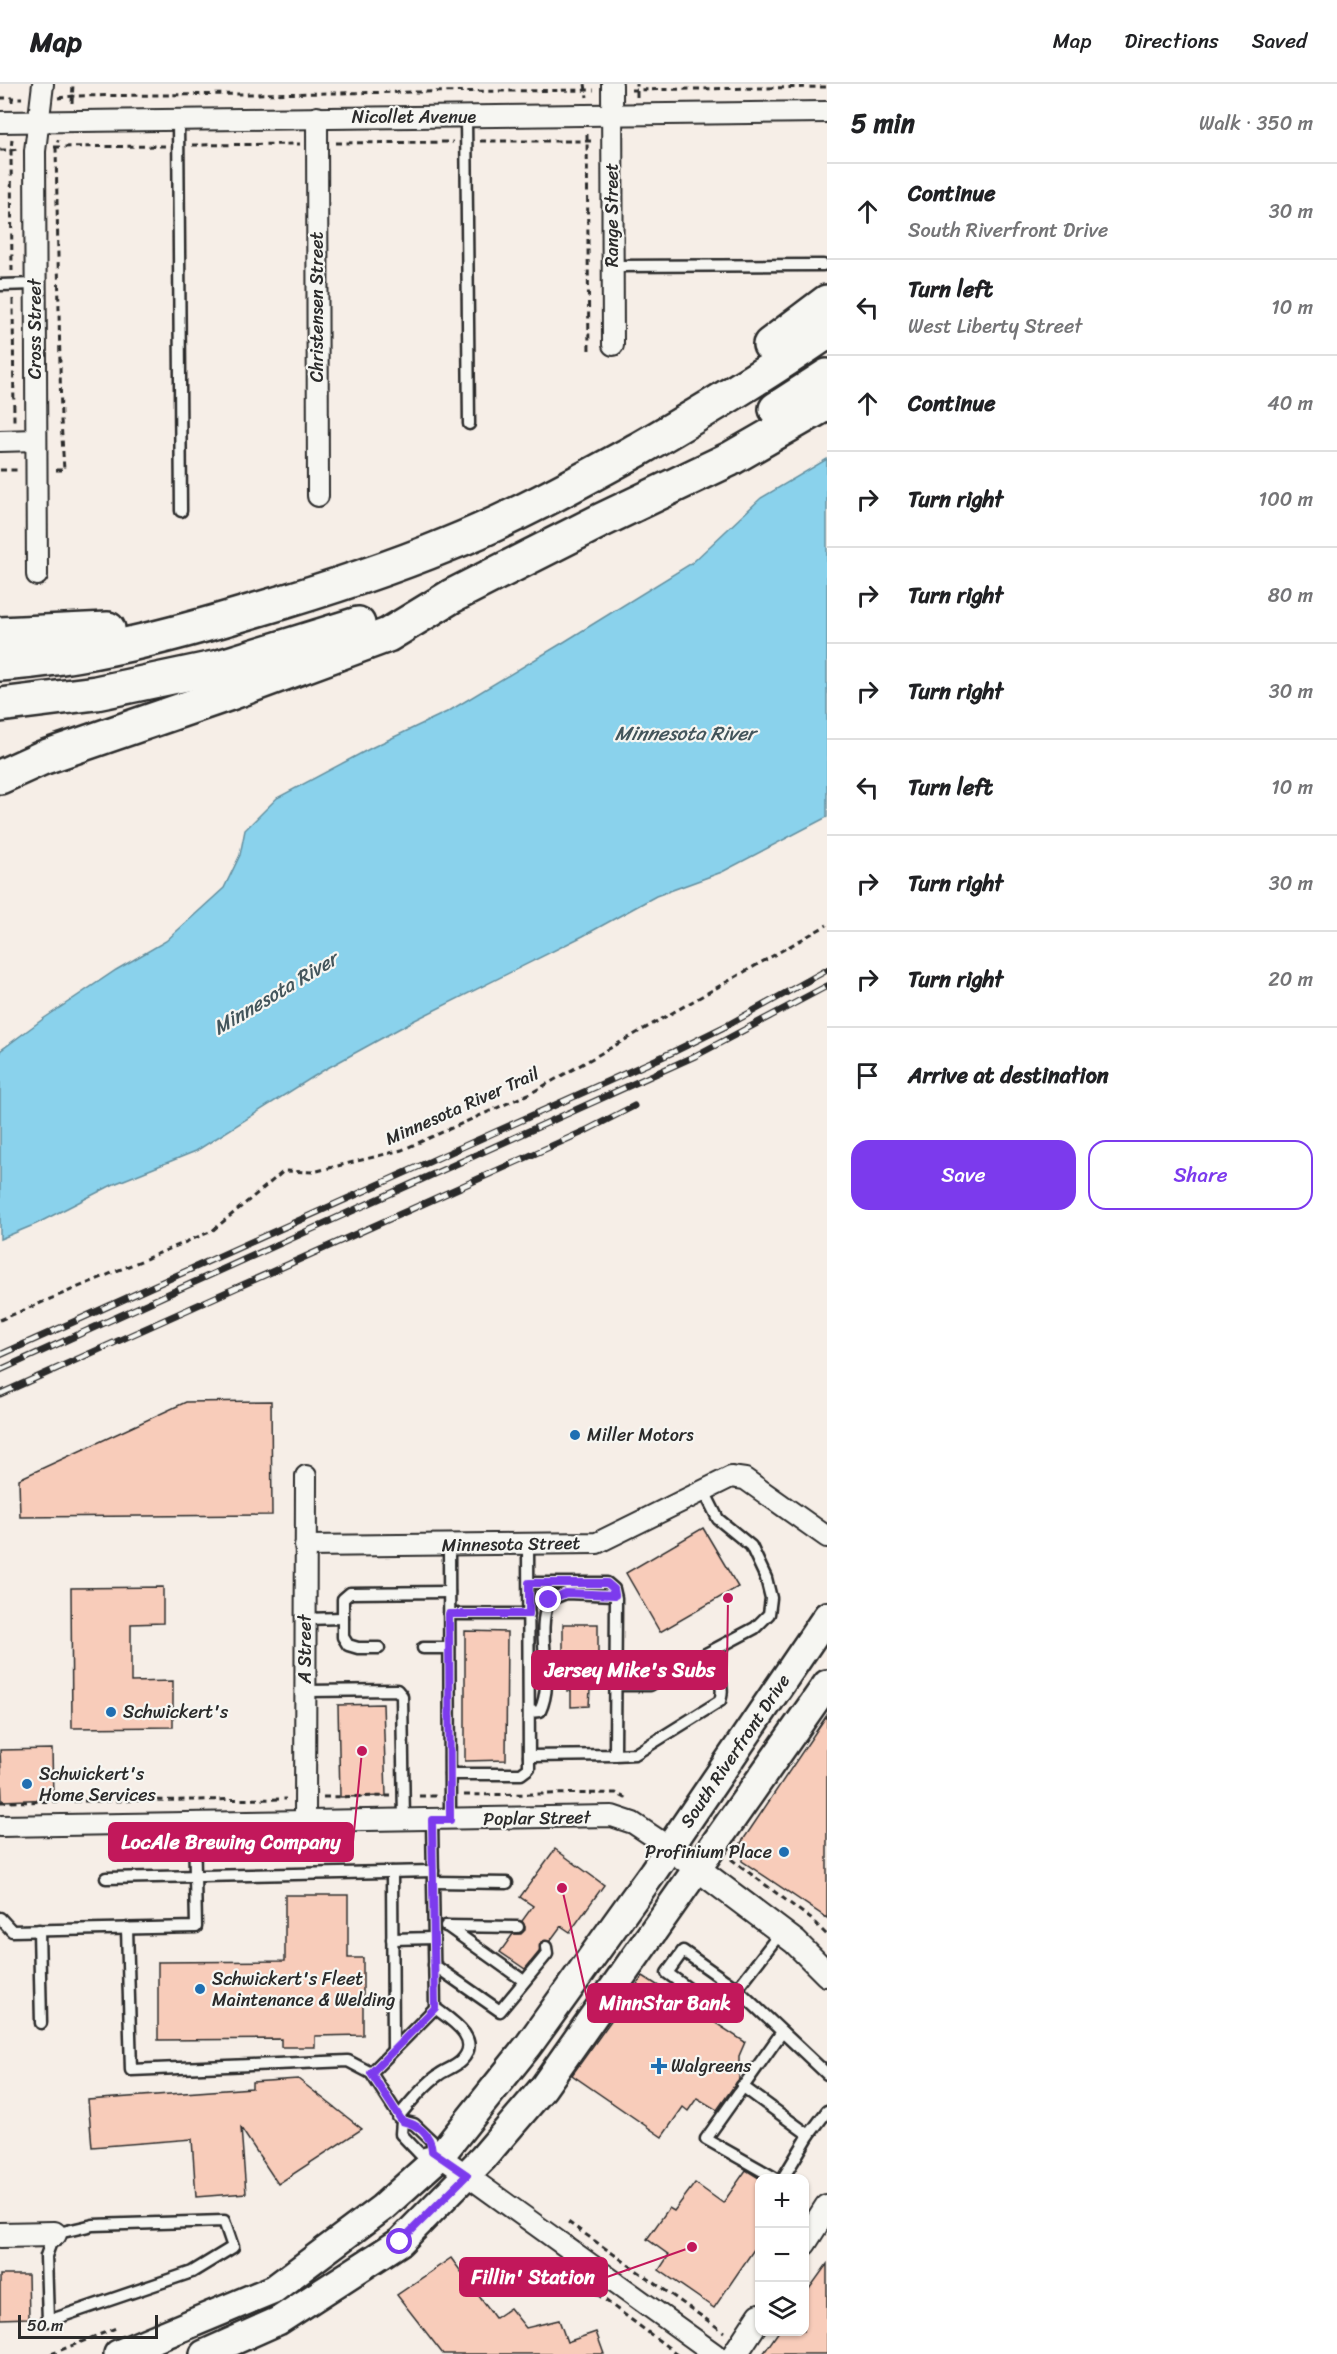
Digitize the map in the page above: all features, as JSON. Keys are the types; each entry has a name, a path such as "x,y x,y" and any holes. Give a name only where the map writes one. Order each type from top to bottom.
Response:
{"highway":[{"path":"674,429 766,349 827,302"},
{"path":"0,664 171,636 291,600 450,544 546,498 674,429 827,332"},
{"path":"600,521 827,375"},
{"path":"0,777 42,758 228,694 388,635 452,596 600,521 730,459 827,403"},
{"path":"0,705 96,693 219,667 452,596"},
{"path":"0,634 141,626 291,600"}],"main road":[{"name":"South Riverfront Drive","path":"118,2354 274,2289 382,2208 436,2154 528,2046 669,1847 827,1616"},
{"name":"South Riverfront Drive","path":"204,2354 278,2321 400,2242 467,2175 543,2088 827,1683"}],"street":[{"name":"Cross Street","path":"37,575 34,151 44,84"},
{"name":"Range Street","path":"612,84 613,345"},
{"name":"Nicollet Avenue","path":"0,122 827,112"},
{"name":"Christensen Street","path":"317,117 318,495"},
{"path":"8,441 36,440"},
{"name":"A Street","path":"305,1823 306,1476"},
{"name":"Minnesota Street","path":"305,1546 597,1543 731,1477 745,1479 827,1538"},
{"name":"Poplar Street","path":"0,1826 305,1823 612,1816 633,1823 698,1868 782,1932 827,1974"},
{"path":"436,2154 715,2354"},
{"path":"809,2235 827,2207"},
{"path":"0,2235 54,2234"},
{"path":"738,2350 755,2322"}],"lane":[{"path":"466,117 469,424"},
{"path":"178,119 181,511"},
{"path":"612,266 823,265"},
{"path":"0,285 35,284"},
{"path":"616,1685 650,1685 755,1628 769,1614 771,1598 766,1578 751,1546 718,1519 704,1491"},
{"path":"450,1774 521,1774 529,1768 528,1543"},
{"path":"371,2073 435,2008 433,1877 450,1774 448,1544"},
{"path":"529,1583 607,1583 614,1589 615,1755"},
{"path":"379,1648 358,1648 348,1645 343,1637 343,1599 350,1593 449,1592"},
{"path":"529,1712 540,1711 546,1699 544,1619 549,1600 566,1593 615,1595"},
{"path":"449,1614 529,1614"},
{"path":"305,1619 343,1618"},
{"path":"423,1648 449,1648"},
{"path":"529,1756 635,1754 720,1701 722,1683 706,1654"},
{"path":"305,1690 397,1690 402,1696 404,1821"},
{"path":"0,1918 12,1931 196,1927 194,1824"},
{"path":"392,1872 393,2049"},
{"path":"106,1878 392,1872 507,1883"},
{"path":"392,1939 434,1932 447,1926 518,1927"},
{"path":"447,1926 524,1981"},
{"path":"127,1928 131,2070 348,2061 371,2073 400,2119 401,2134 420,2154 436,2154 432,2141 414,2124 400,2119"},
{"path":"39,1930 41,2023"},
{"path":"737,1989 782,1932"},
{"path":"434,1965 500,2011 546,1954 546,1947"},
{"path":"726,1981 707,2002 667,1973 683,1951 726,1981 737,1989 827,2074"},
{"path":"400,2119 436,2076 461,2061 469,2048 468,2038 463,2032 435,2008"},
{"path":"768,2174 706,2139 782,2032"},
{"path":"742,2086 809,2135"},
{"path":"785,2174 809,2135 827,2111"},
{"path":"224,2222 232,2247 192,2272 48,2321 46,2256 54,2234 93,2225 224,2222"}],"path":[{"path":"61,420 56,147 63,121 73,101 73,84"},
{"path":"585,84 588,141 589,354"},
{"path":"636,115 637,84"},
{"path":"637,90 827,87"},
{"path":"0,98 12,98"},
{"path":"56,147 612,140"},
{"path":"0,150 11,150 12,285 8,441 16,470"},
{"name":"Minnesota River Trail","path":"0,1320 212,1231 284,1172 313,1172 402,1150 533,1092 827,925"},
{"path":"566,2221 738,2350"}],"water":[{"name":"Minnesota River","path":"827,459 827,817 722,872 656,896 583,936 413,1021 324,1070 196,1151 114,1184 36,1224 0,1239 0,1051 116,970 166,941 224,888 240,855 245,830 277,798 373,747 449,711 564,642 692,563 761,498"}],"building":[{"path":"271,1401 272,1515 20,1517 19,1479 186,1402"},
{"path":"703,1528 738,1587 660,1632 626,1573"},
{"path":"163,1587 163,1623 131,1624 131,1682 173,1681 173,1727 72,1728 71,1588"},
{"path":"563,1624 598,1624 598,1674 594,1674 589,1706 571,1707 571,1691 567,1691 567,1676 563,1674"},
{"path":"465,1631 507,1632 506,1760 465,1761"},
{"path":"383,1704 386,1796 340,1797 338,1705"},
{"name":"Profinium Place","path":"827,1715 827,1918 742,1861 741,1843"},
{"path":"52,1749 53,1799 2,1801 0,1750"},
{"path":"555,1849 604,1885 570,1932 561,1926 550,1941 541,1942 539,1952 525,1969 500,1952 513,1934 521,1934 525,1930 522,1921 533,1906 520,1897"},
{"path":"285,1895 348,1895 348,1958 363,1958 363,2035 315,2036 315,2047 281,2047 281,2039 158,2040 158,1962 285,1961"},
{"name":"Walgreens","path":"643,1976 745,2042 739,2056 739,2079 717,2110 697,2098 688,2111 683,2107 662,2137 572,2075"},
{"path":"298,2079 362,2129 278,2184 241,2128 246,2193 196,2197 192,2139 92,2147 88,2100 252,2088 252,2082"},
{"path":"746,2170 755,2176 755,2248 714,2308 659,2270 669,2255 647,2239 669,2208 674,2211 695,2183 723,2203"},
{"path":"451,2258 495,2318 510,2308 526,2328 559,2320 567,2342 596,2332 604,2354 443,2354 397,2295"},
{"path":"827,2264 827,2354 763,2354 776,2336 809,2336 809,2289"},
{"path":"0,2275 28,2275 29,2318 0,2319"}],"railway":[{"path":"0,1355 673,1052 728,1025 827,970"},
{"path":"0,1370 695,1056 827,986"},
{"path":"0,1394 585,1131 634,1106"}],"place":[{"name":"Miller Motors","path":"575,1435"},
{"name":"Jersey Mike's Subs","path":"728,1598"},
{"name":"Schwickert's","path":"111,1712"},
{"name":"LocAle Brewing Company","path":"362,1751"},
{"name":"Schwickert's Home Services","path":"27,1784"},
{"name":"Profinium Place","path":"784,1852"},
{"name":"MinnStar Bank","path":"562,1888"},
{"name":"Schwickert's Fleet Maintenance & Welding","path":"200,1989"},
{"name":"Walgreens","path":"659,2066"},
{"name":"Fillin' Station","path":"692,2247"}],"route":[{"path":"400,2242 467,2175 432,2151 432,2141 414,2124 402,2121 371,2073 435,2008 432,1820 450,1820 449,1614 529,1614 529,1583 607,1583 614,1589 615,1595 566,1593 549,1600"}]}
